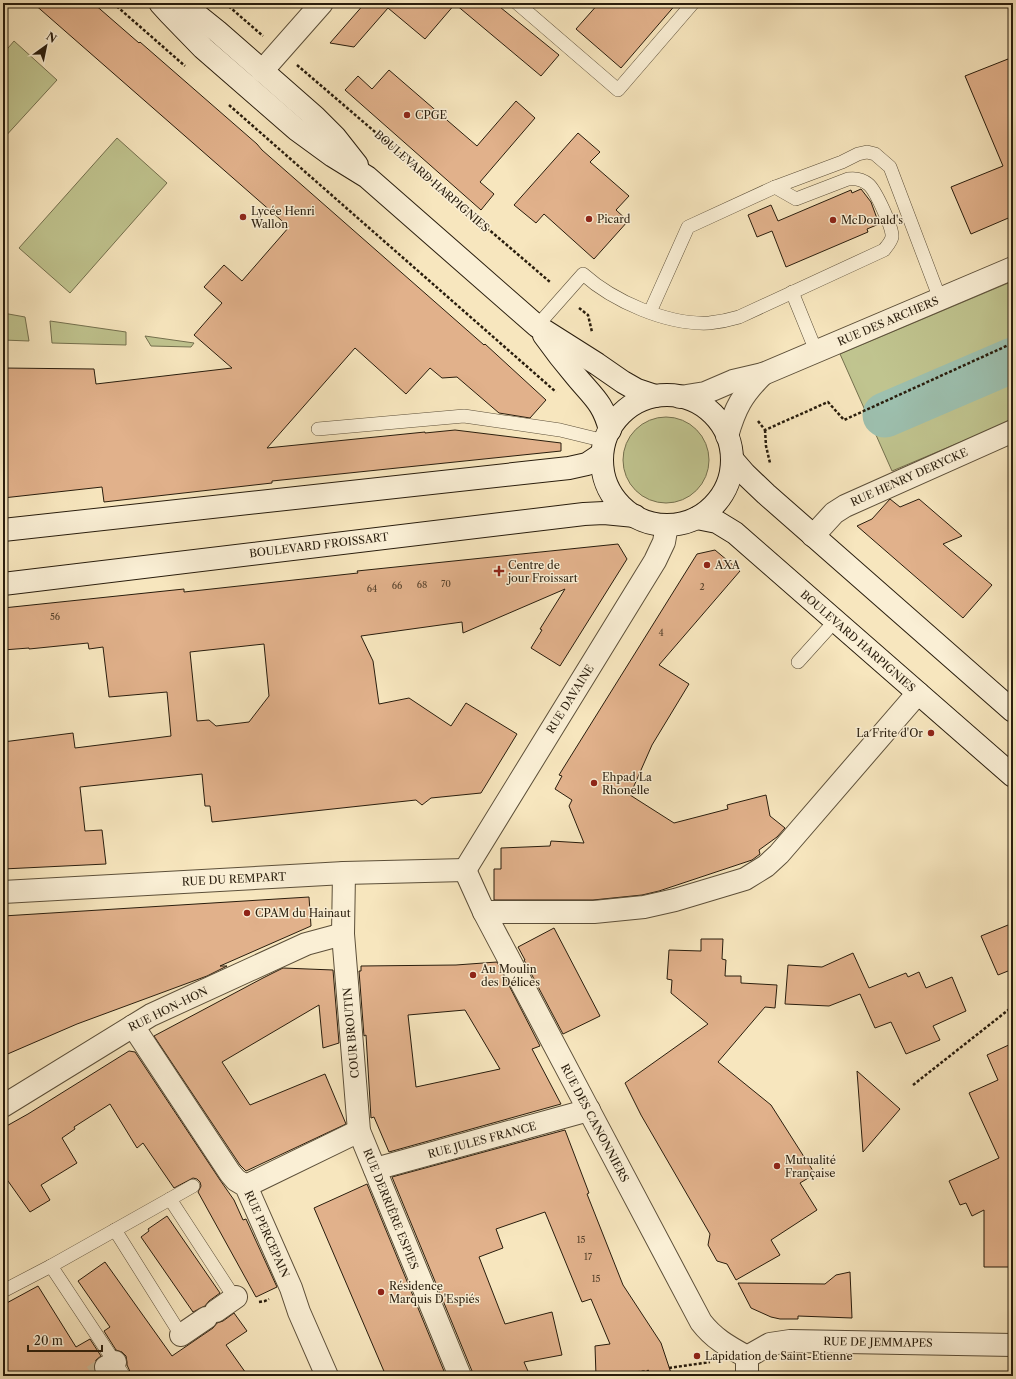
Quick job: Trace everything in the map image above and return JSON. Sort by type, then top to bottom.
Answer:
[{"type":"street","name":"BOULEVARD HARPIGNIES","points":[[160,3],[203,48],[296,129],[333,156],[367,177]]},
{"type":"street","name":"BOULEVARD HARPIGNIES","points":[[182,3],[262,70],[326,128],[367,177],[537,326],[623,382],[637,390],[655,396]]},
{"type":"street","points":[[262,70],[322,3]]},
{"type":"street","name":"RUE DES ARCHERS","points":[[680,397],[705,393],[733,381],[763,374],[1013,268]]},
{"type":"street","name":"BOULEVARD HARPIGNIES","points":[[537,326],[571,371],[601,406],[606,416],[606,442],[602,462],[605,478],[611,493],[622,506],[635,516],[650,522],[667,525],[682,523],[697,518],[710,508],[725,490],[730,475],[732,460],[727,436],[720,422],[709,410],[696,402],[672,395],[655,396],[639,401],[619,416],[606,442]]},
{"type":"street","name":"RUE DES ARCHERS","points":[[727,436],[735,412],[745,393],[763,374]]},
{"type":"street","name":"RUE HENRY DERYCKE","points":[[813,536],[834,513],[845,506],[1013,431]]},
{"type":"street","points":[[3,530],[569,468],[587,464],[606,442]]},
{"type":"street","points":[[732,460],[755,484],[813,536],[1013,711]]},
{"type":"street","name":"BOULEVARD FROISSART","points":[[3,584],[584,514],[604,512],[635,516]]},
{"type":"street","name":"BOULEVARD HARPIGNIES","points":[[697,518],[717,522],[730,529],[1013,776]]},
{"type":"street","name":"RUE DAVAINE","points":[[465,870],[655,561],[664,542],[667,525]]},
{"type":"street","points":[[484,912],[594,912],[628,910],[675,900],[745,879],[766,866],[779,854],[918,693]]},
{"type":"street","name":"RUE DU REMPART","points":[[3,892],[344,873],[465,870]]},
{"type":"street","name":"RUE DES CANONNIERS","points":[[465,870],[484,912],[701,1322],[708,1332],[747,1367]]},
{"type":"street","name":"COUR BROUTIN","points":[[344,873],[343,934],[359,1131]]},
{"type":"street","name":"RUE HON-HON","points":[[3,1106],[151,1016],[306,944],[343,934]]},
{"type":"street","name":"RUE PERCEPAIN","points":[[133,1026],[221,1168],[246,1186],[291,1288],[299,1312],[327,1376]]},
{"type":"street","name":"RUE JULES FRANCE","points":[[375,1169],[589,1110]]},
{"type":"street","points":[[246,1186],[359,1131]]},
{"type":"street","name":"RUE DERRIÈRE ESPIES","points":[[359,1131],[460,1376]]},
{"type":"street","points":[[181,1335],[234,1296]]},
{"type":"street","name":"RUE DE JEMMAPES","points":[[747,1367],[770,1344],[790,1341],[1013,1345]]},
{"type":"lane","points":[[517,3],[618,90],[693,3]]},
{"type":"lane","points":[[650,312],[688,227],[775,187],[842,162],[858,154],[867,152],[875,154],[890,166],[940,299]]},
{"type":"lane","points":[[537,326],[583,274],[592,283],[614,297],[650,312],[692,322],[707,323],[724,321],[753,311],[884,250],[892,238],[891,230],[875,192],[869,184],[863,180],[855,178],[848,179],[796,199],[775,187]]},
{"type":"lane","points":[[792,292],[816,351]]},
{"type":"lane","points":[[318,429],[464,416],[560,430],[606,442]]},
{"type":"lane","points":[[798,662],[835,621]]},
{"type":"lane","points":[[5,1286],[52,1266],[193,1186]]},
{"type":"lane","points":[[170,1199],[234,1296]]},
{"type":"lane","points":[[115,1230],[181,1335]]},
{"type":"lane","points":[[52,1266],[115,1369]]},
{"type":"path","points":[[113,3],[190,71]]},
{"type":"path","name":"BOULEVARD HARPIGNIES","points":[[225,3],[588,315],[593,337]]},
{"type":"path","points":[[226,102],[559,395]]},
{"type":"path","points":[[765,430],[828,402],[844,420],[1013,343]]},
{"type":"path","points":[[740,402],[756,417],[765,430],[769,462],[774,467]]},
{"type":"path","points":[[913,1085],[1012,1007]]},
{"type":"path","points":[[234,1296],[255,1302],[265,1301],[291,1288]]},
{"type":"path","points":[[607,1376],[648,1371]]},
{"type":"green space","points":[[14,41],[57,80],[3,139],[3,54]]},
{"type":"green space","points":[[117,138],[167,183],[70,293],[19,248]]},
{"type":"green space","points":[[1013,281],[1013,420],[892,471],[840,354]]},
{"type":"green space","points":[[3,313],[25,317],[29,341],[3,340]]},
{"type":"green space","points":[[50,321],[126,332],[126,345],[52,343]]},
{"type":"green space","points":[[145,336],[194,343],[191,347],[151,346]]},
{"type":"green space","points":[[666,417],[682,421],[696,430],[705,444],[709,460],[705,476],[696,490],[682,499],[666,503],[650,499],[636,490],[627,476],[623,460],[627,444],[636,430],[650,421]]},
{"type":"building","points":[[33,3],[93,3],[257,144],[484,345],[485,344],[546,400],[530,418],[499,413],[457,377],[442,378],[430,368],[406,394],[355,348],[267,448],[455,430],[561,443],[561,451],[272,481],[272,483],[104,502],[102,487],[3,498],[3,368],[94,369],[96,384],[232,368],[194,335],[222,303],[204,287],[224,265],[242,281],[289,227]]},
{"type":"building","points":[[365,3],[495,3],[559,55],[541,76],[455,4],[425,39],[388,8],[354,47],[330,43]]},
{"type":"building","points":[[599,3],[677,3],[621,68],[576,29]]},
{"type":"building","points":[[1008,59],[1013,72],[1013,216],[971,234],[951,187],[1003,166],[965,76]]},
{"type":"building","points":[[389,70],[477,146],[516,101],[535,118],[480,182],[494,194],[481,210],[345,90],[358,76],[372,89]]},
{"type":"building","points":[[578,133],[600,152],[590,162],[629,196],[616,210],[628,221],[594,259],[544,214],[536,223],[514,205]]},
{"type":"building","name":"McDonald's","points":[[861,189],[871,202],[879,224],[867,229],[868,232],[786,267],[772,231],[757,237],[748,215],[771,205],[778,221],[851,190],[852,193]]},
{"type":"building","points":[[890,499],[900,507],[919,499],[962,536],[943,544],[992,585],[963,618],[857,526],[872,519]]},
{"type":"building","points":[[618,544],[627,559],[560,666],[531,648],[542,630],[540,629],[565,589],[463,633],[462,622],[361,636],[373,661],[379,704],[409,698],[451,726],[466,703],[517,734],[481,793],[431,798],[422,805],[416,800],[212,822],[210,806],[205,806],[202,774],[80,787],[85,831],[102,830],[106,864],[3,869],[3,742],[73,733],[75,748],[171,736],[167,692],[109,697],[103,647],[89,649],[88,643],[3,650],[3,608],[184,589],[184,592],[358,573],[357,571]],"holes":[[[264,644],[269,696],[249,722],[216,726],[209,720],[197,721],[190,652]]]},
{"type":"building","name":"Ehpad La Rhonelle","points":[[715,550],[740,571],[659,665],[689,684],[652,745],[630,795],[674,823],[728,809],[727,805],[766,795],[770,816],[785,828],[777,837],[759,850],[760,854],[752,860],[659,891],[642,895],[593,900],[494,900],[494,869],[501,869],[501,848],[550,846],[551,841],[584,843],[569,806],[572,800],[555,789],[562,776],[559,775],[697,554]]},
{"type":"building","points":[[309,897],[311,926],[220,966],[227,966],[207,976],[77,1024],[3,1056],[3,916]]},
{"type":"building","points":[[1013,923],[1013,969],[998,975],[981,936]]},
{"type":"building","points":[[554,928],[600,1016],[563,1034],[518,947]]},
{"type":"building","name":"Mutualité Française","points":[[701,939],[723,939],[722,959],[726,960],[725,976],[741,976],[741,983],[777,985],[775,1008],[765,1007],[718,1062],[771,1105],[815,1174],[800,1183],[817,1210],[771,1240],[780,1255],[736,1280],[727,1264],[717,1261],[708,1245],[710,1234],[641,1115],[625,1083],[708,1024],[671,993],[672,980],[667,979],[669,950],[701,951]]},
{"type":"building","points":[[853,953],[869,988],[906,973],[908,977],[919,972],[926,988],[952,977],[966,1011],[933,1026],[940,1040],[906,1054],[891,1022],[875,1028],[860,994],[829,1006],[785,1004],[788,965],[822,967]]},
{"type":"building","points":[[497,962],[540,1046],[532,1049],[561,1104],[389,1152],[374,1117],[371,1118],[366,1035],[364,1036],[359,971],[361,971],[361,966],[456,965]],"holes":[[[465,1010],[500,1069],[416,1087],[408,1015]]]},
{"type":"building","points":[[283,968],[333,970],[339,1043],[323,1048],[319,1005],[222,1062],[250,1105],[325,1074],[346,1124],[246,1171],[240,1165],[154,1036]]},
{"type":"building","points":[[1013,1043],[1013,1267],[984,1267],[984,1210],[972,1216],[966,1203],[960,1205],[949,1181],[999,1158],[969,1093],[998,1080],[987,1055]]},
{"type":"building","points":[[129,1051],[135,1052],[234,1200],[243,1220],[246,1219],[277,1287],[256,1297],[198,1192],[201,1186],[200,1182],[193,1178],[174,1188],[143,1143],[137,1148],[110,1104],[74,1127],[75,1129],[62,1138],[77,1163],[41,1185],[50,1200],[30,1212],[3,1174],[3,1128]]},
{"type":"building","points":[[857,1071],[900,1109],[863,1152]]},
{"type":"building","points":[[565,1130],[589,1193],[587,1194],[623,1285],[661,1343],[672,1376],[596,1376],[595,1346],[610,1344],[591,1299],[582,1302],[545,1212],[496,1229],[503,1248],[479,1257],[505,1324],[552,1312],[562,1355],[524,1362],[530,1376],[472,1376],[472,1371],[392,1177]]},
{"type":"building","name":"Résidence Marquis D'Espiés","points":[[367,1184],[446,1376],[386,1376],[314,1208]]},
{"type":"building","points":[[167,1216],[220,1293],[205,1306],[193,1312],[141,1237],[149,1231],[148,1229]]},
{"type":"building","points":[[105,1262],[172,1356],[213,1328],[217,1323],[223,1321],[234,1313],[247,1331],[226,1345],[248,1376],[132,1376],[127,1365],[126,1356],[122,1352],[116,1350],[104,1331],[110,1327],[78,1281]]},
{"type":"building","points":[[850,1272],[852,1318],[798,1316],[798,1319],[780,1319],[771,1317],[751,1308],[738,1283],[825,1284],[836,1275]]},
{"type":"building","points":[[38,1286],[76,1347],[90,1339],[101,1356],[96,1360],[94,1366],[95,1373],[98,1376],[3,1376],[3,1305]]},
{"type":"waterway","points":[[885,415],[1013,360]]},
{"type":"tunnel","points":[[93,1376],[106,1367]]},
{"type":"place","name":"CPGE","points":[[407,115]]},
{"type":"place","name":"Lycée Henri Wallon","points":[[243,217]]},
{"type":"place","name":"Picard","points":[[589,219]]},
{"type":"place","name":"McDonald's","points":[[833,220]]},
{"type":"place","name":"AXA","points":[[707,565]]},
{"type":"place","name":"Centre de jour Froissart","points":[[499,571]]},
{"type":"place","name":"La Frite d'Or","points":[[931,733]]},
{"type":"place","name":"Ehpad La Rhonelle","points":[[594,783]]},
{"type":"place","name":"CPAM du Hainaut","points":[[247,913]]},
{"type":"place","name":"Au Moulin des Délices","points":[[473,975]]},
{"type":"place","name":"Mutualité Française","points":[[777,1166]]},
{"type":"place","name":"Résidence Marquis D'Espiés","points":[[381,1292]]},
{"type":"place","name":"Lapidation de Saint-Etienne","points":[[697,1356]]}]
